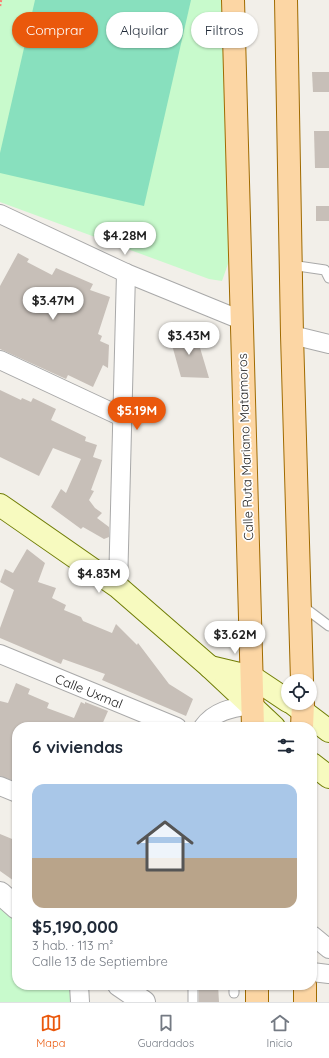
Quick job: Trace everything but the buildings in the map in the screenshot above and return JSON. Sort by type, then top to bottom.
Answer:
[{"type":"main road","name":"Calle Ruta Mariano Matamoros","points":[[233,0],[253,722]]},
{"type":"main road","points":[[286,0],[292,335],[302,674]]},
{"type":"main road","points":[[0,505],[118,587],[210,666],[233,690],[252,705],[269,722]]},
{"type":"main road","points":[[210,666],[252,677],[281,697]]},
{"type":"main road","points":[[299,710],[316,722]]},
{"type":"main road","points":[[317,722],[329,731]]},
{"type":"main road","points":[[317,768],[329,777]]},
{"type":"main road","points":[[257,990],[257,1002]]},
{"type":"main road","points":[[305,990],[305,1002]]},
{"type":"street","points":[[0,214],[126,274],[241,320]]},
{"type":"street","points":[[118,587],[126,274]]},
{"type":"street","points":[[292,335],[329,344]]},
{"type":"street","points":[[0,360],[122,417]]},
{"type":"street","name":"Calle Uxmal","points":[[0,654],[165,722]]},
{"type":"street","points":[[208,722],[216,714],[229,709],[252,705]]},
{"type":"street","points":[[0,786],[12,791]]},
{"type":"street","points":[[0,894],[12,904]]},
{"type":"street","points":[[317,939],[329,949]]},
{"type":"street","points":[[317,973],[329,974]]},
{"type":"street","points":[[79,990],[80,1002]]},
{"type":"street","points":[[126,990],[144,1002]]},
{"type":"lane","points":[[291,265],[325,270],[329,278]]},
{"type":"lane","points":[[300,604],[329,626]]},
{"type":"lane","points":[[193,990],[193,1002]]},
{"type":"path","points":[[0,6],[2,0]]},
{"type":"green space","points":[[0,0],[222,0],[222,12],[191,12],[191,48],[223,48],[229,261],[222,281],[209,279],[0,202]]},
{"type":"green space","points":[[35,0],[191,0],[183,35],[183,12],[106,12],[106,48],[180,48],[144,206],[0,173],[0,153],[24,48],[98,48],[98,12],[32,12]]},
{"type":"green space","points":[[0,906],[12,915],[12,990],[72,990],[71,1002],[0,1002]]}]
